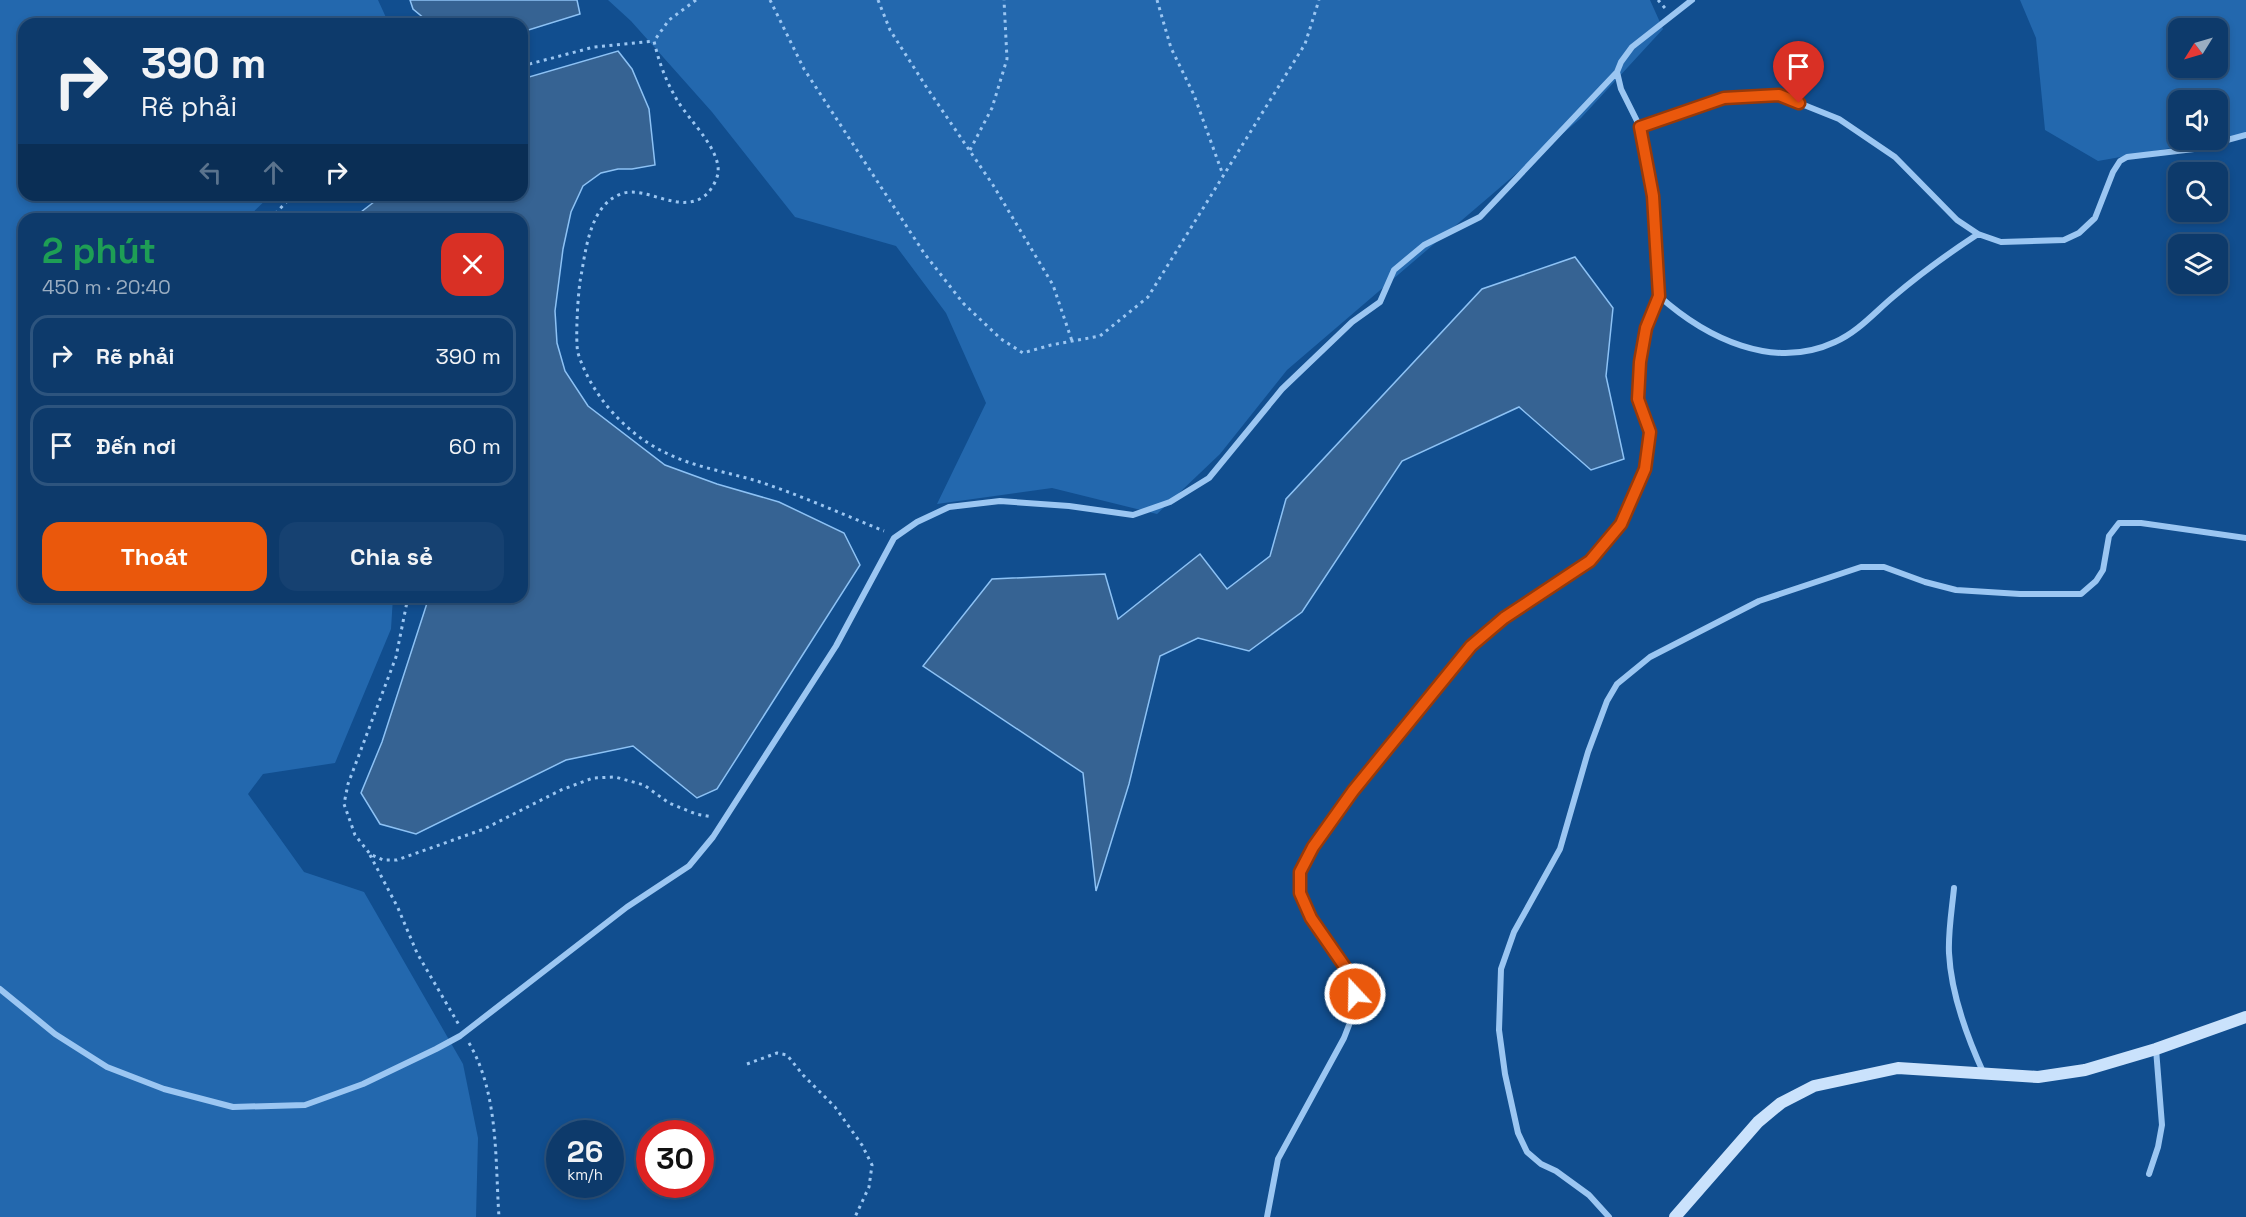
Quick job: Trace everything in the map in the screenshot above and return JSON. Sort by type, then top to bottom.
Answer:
[{"type":"street","points":[[0,989],[55,1034],[107,1067],[164,1089],[233,1107],[305,1105],[363,1084],[460,1036],[627,907],[689,866],[712,837],[836,646],[871,579],[897,537],[917,522],[949,507],[1000,501],[1068,506],[1133,515],[1170,502],[1209,478],[1282,389],[1352,322],[1380,302],[1394,270],[1424,245],[1480,217],[1617,72],[1632,47],[1692,0]]},
{"type":"street","points":[[1267,1217],[1278,1159],[1344,1038],[1356,1007],[1354,980],[1311,918],[1300,893],[1300,872],[1313,847],[1353,791],[1471,646],[1504,618],[1590,561],[1621,524],[1645,469],[1650,432],[1638,399],[1640,362],[1646,328],[1659,296],[1653,196],[1640,127],[1621,89],[1617,72]]},
{"type":"street","points":[[1640,127],[1724,98],[1779,95],[1839,119],[1894,157],[1957,220],[1978,234],[2001,242],[2064,240],[2079,233],[2095,218],[2120,161],[2143,154],[2194,149],[2246,135]]},
{"type":"street","points":[[1659,296],[1680,315],[1732,343],[1769,353],[1804,352],[1836,342],[1869,320],[1892,297],[1978,234]]},
{"type":"street","points":[[1609,1217],[1589,1195],[1556,1171],[1541,1164],[1527,1152],[1516,1121],[1505,1074],[1499,1030],[1501,969],[1514,932],[1560,849],[1588,752],[1607,701],[1617,684],[1650,657],[1759,601],[1861,567],[1884,567],[1925,582],[1956,590],[2020,594],[2081,594],[2096,581],[2103,570],[2109,536],[2119,523],[2141,523],[2246,538]]},
{"type":"street","points":[[1954,888],[1949,953],[1956,995],[1973,1050],[1984,1075]]},
{"type":"street","points":[[1675,1217],[1758,1122],[1781,1103],[1814,1086],[1898,1068],[2038,1077],[2085,1070],[2156,1049],[2246,1017]]},
{"type":"street","points":[[2149,1174],[2162,1125],[2156,1049]]},
{"type":"path","points":[[696,0],[669,20],[654,41],[660,69],[717,156],[718,174],[712,189],[702,198],[687,202],[668,201],[643,194],[621,193],[604,205],[590,231],[580,281],[577,351],[589,380],[612,413],[666,453],[758,482],[897,537]]},
{"type":"path","points":[[770,0],[804,69],[924,253],[963,303],[1001,339],[1023,354],[1100,336],[1148,297],[1305,44],[1319,0]]},
{"type":"path","points":[[878,0],[890,30],[993,185],[1053,285],[1072,341]]},
{"type":"path","points":[[970,150],[992,108],[1007,59],[1004,0]]},
{"type":"path","points":[[1156,0],[1171,48],[1194,95],[1223,176]]},
{"type":"path","points":[[528,64],[594,47],[654,41]]},
{"type":"path","points":[[276,213],[287,201]]},
{"type":"path","points":[[407,603],[396,657],[348,784],[344,804],[355,835],[370,854],[383,860],[397,860],[433,848],[484,829],[561,790],[593,778],[615,777],[644,785],[669,803],[696,814],[723,820]]},
{"type":"path","points":[[747,1064],[777,1053],[787,1055],[803,1075],[835,1107],[862,1145],[872,1165],[868,1187],[855,1217]]},
{"type":"shaded area","points":[[0,0],[378,0],[386,18],[18,18],[18,201],[265,201],[252,213],[18,213],[18,603],[393,603],[391,629],[335,763],[263,774],[248,794],[304,872],[364,892],[463,1064],[478,1138],[476,1217],[0,1217]]},
{"type":"shaded area","points":[[410,0],[577,0],[580,14],[528,30],[528,18],[424,18],[413,9]]},
{"type":"shaded area","points":[[608,0],[1650,0],[1663,29],[1581,118],[1287,370],[1220,454],[1157,514],[1052,488],[937,504],[986,403],[946,313],[896,246],[795,217],[712,112],[631,21]]},
{"type":"shaded area","points":[[2020,0],[2246,0],[2246,133],[2244,135],[2228,138],[2228,90],[2168,90],[2168,149],[2098,161],[2045,130],[2036,38]]},
{"type":"shaded area","points":[[618,51],[632,69],[649,109],[655,165],[601,173],[583,186],[571,212],[563,249],[555,311],[557,343],[565,371],[588,406],[665,465],[717,484],[779,502],[844,533],[860,565],[717,789],[697,798],[633,746],[566,760],[416,834],[380,824],[361,793],[382,742],[427,603],[528,603],[528,213],[360,213],[375,201],[528,201],[528,77]]},
{"type":"shaded area","points":[[1575,257],[1613,308],[1606,376],[1624,459],[1591,470],[1519,407],[1402,461],[1302,612],[1249,651],[1198,638],[1160,656],[1129,784],[1096,891],[1083,773],[923,666],[992,579],[1105,574],[1118,619],[1200,554],[1227,589],[1270,556],[1286,499],[1482,289]]},
{"type":"route","points":[[1355,994],[1354,980],[1311,918],[1300,893],[1300,872],[1313,847],[1353,791],[1471,646],[1504,618],[1590,561],[1621,524],[1645,469],[1650,432],[1638,399],[1640,362],[1646,328],[1659,296],[1653,196],[1640,127],[1724,98],[1779,95],[1799,103]]}]
